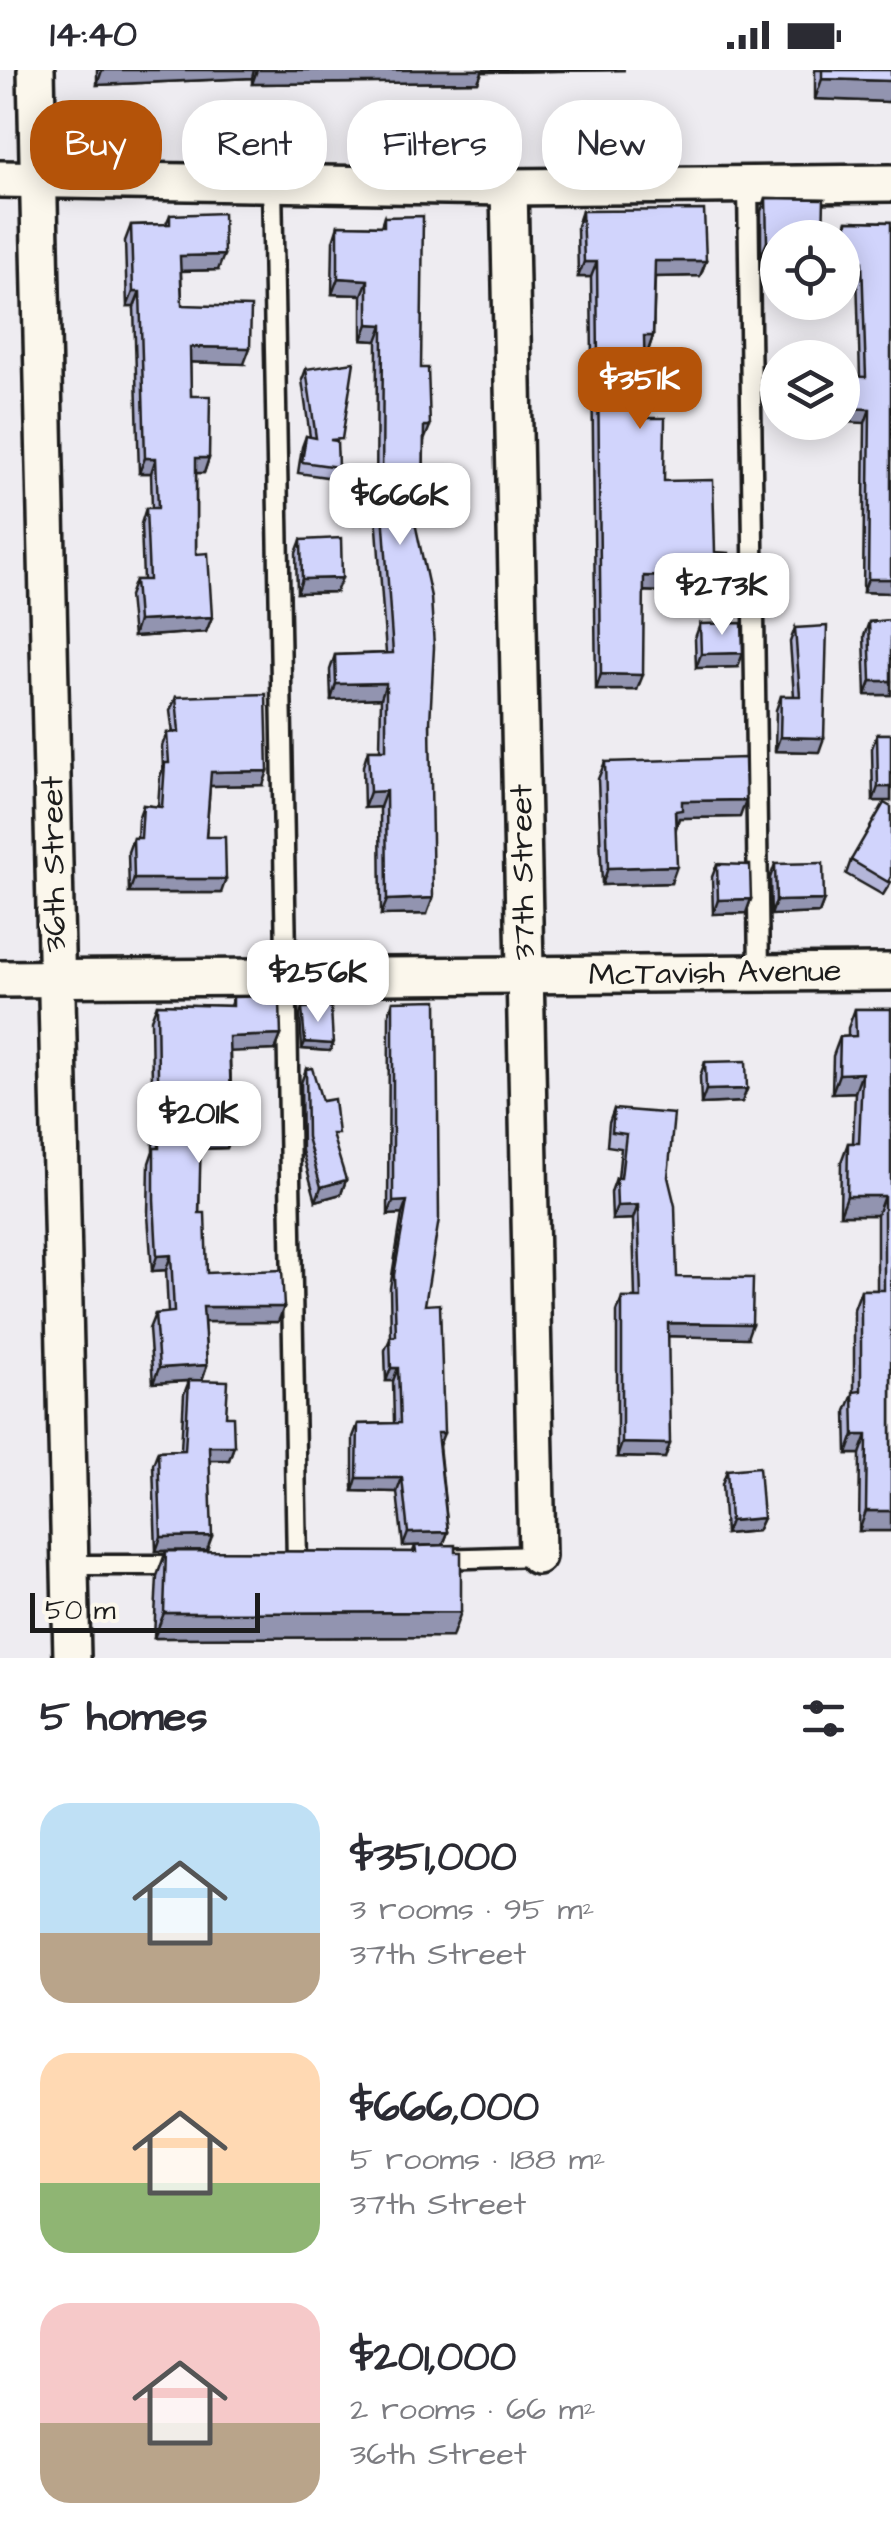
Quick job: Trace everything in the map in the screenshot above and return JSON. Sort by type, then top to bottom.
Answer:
[{"type":"street","name":"36th Street","points":[[36,70],[37,100]]},
{"type":"street","points":[[0,179],[30,178]]},
{"type":"street","points":[[522,187],[891,183]]},
{"type":"street","name":"36th Street","points":[[39,190],[72,1658]]},
{"type":"street","name":"37th Street","points":[[509,190],[537,1556]]},
{"type":"street","name":"McTavish Avenue","points":[[0,980],[891,972]]},
{"type":"lane","points":[[748,184],[759,973]]},
{"type":"lane","points":[[272,190],[290,977],[288,1564],[317,1563]]},
{"type":"lane","points":[[417,1560],[537,1556]]},
{"type":"lane","points":[[70,1566],[202,1564]]},
{"type":"building","points":[[822,70],[891,70],[891,81],[822,79]]},
{"type":"building","points":[[766,198],[824,199],[823,220],[766,220]]},
{"type":"building","points":[[704,210],[706,261],[655,261],[653,336],[644,336],[646,418],[665,418],[664,481],[713,480],[715,552],[729,553],[727,578],[644,576],[643,675],[601,674],[597,262],[584,262],[582,211]]},
{"type":"building","points":[[223,213],[224,255],[180,256],[182,305],[251,307],[250,348],[190,347],[191,396],[210,396],[209,458],[196,458],[196,554],[208,553],[212,617],[138,621],[135,580],[149,580],[146,508],[158,508],[156,458],[145,458],[140,292],[133,292],[131,225],[170,224],[170,215]]},
{"type":"building","points":[[423,216],[421,368],[428,368],[430,426],[424,426],[423,504],[411,504],[431,597],[434,647],[430,723],[433,898],[387,900],[386,791],[370,792],[368,750],[386,750],[386,683],[336,684],[335,655],[393,653],[382,498],[383,325],[368,324],[368,280],[338,278],[338,225],[384,226],[384,217]]},
{"type":"building","points":[[860,221],[891,222],[891,579],[868,579],[870,409],[860,409],[860,377],[866,377]]},
{"type":"building","points":[[354,362],[342,439],[330,440],[337,441],[338,467],[302,462],[306,436],[316,438],[306,369]]},
{"type":"building","points":[[341,538],[342,578],[302,579],[301,540]]},
{"type":"building","points":[[891,620],[891,681],[871,681],[869,622]]},
{"type":"building","points":[[742,623],[743,653],[701,654],[700,624]]},
{"type":"building","points":[[827,626],[824,738],[780,737],[781,696],[800,696],[795,628]]},
{"type":"building","points":[[266,694],[268,771],[211,772],[206,837],[225,837],[226,879],[134,879],[133,838],[141,838],[143,805],[162,807],[165,763],[169,763],[167,733],[179,732],[176,697]]},
{"type":"building","points":[[877,734],[891,734],[891,787],[878,787]]},
{"type":"building","points":[[745,758],[746,800],[682,801],[682,810],[675,811],[677,866],[608,868],[605,762]]},
{"type":"building","points":[[884,803],[891,807],[888,882],[851,860]]},
{"type":"building","points":[[823,863],[824,900],[776,901],[775,864]]},
{"type":"building","points":[[717,864],[750,865],[751,899],[718,900]]},
{"type":"building","points":[[274,996],[274,1001],[280,1001],[281,1035],[229,1037],[232,1133],[201,1134],[199,1213],[205,1213],[207,1273],[282,1270],[284,1307],[203,1307],[207,1365],[159,1368],[155,1314],[174,1312],[171,1255],[157,1256],[157,1004],[233,1006],[233,997]]},
{"type":"building","points":[[437,1000],[439,1219],[425,1305],[440,1304],[444,1433],[437,1433],[448,1532],[408,1533],[402,1478],[357,1478],[358,1424],[400,1423],[398,1368],[391,1368],[390,1337],[396,1336],[394,1275],[407,1201],[393,1202],[393,1001]]},
{"type":"building","points":[[331,1007],[333,1044],[305,1042],[302,1008]]},
{"type":"building","points":[[855,1009],[891,1009],[891,1511],[866,1511],[867,1435],[854,1435],[853,1392],[861,1391],[861,1290],[884,1290],[884,1196],[847,1196],[848,1143],[859,1143],[862,1073],[839,1074],[840,1037],[856,1036]]},
{"type":"building","points":[[746,1061],[747,1089],[706,1090],[705,1062]]},
{"type":"building","points":[[312,1068],[322,1101],[334,1099],[338,1134],[332,1134],[346,1180],[321,1187],[307,1137],[306,1069]]},
{"type":"building","points":[[614,1109],[674,1114],[668,1177],[675,1206],[677,1277],[753,1278],[752,1324],[668,1323],[670,1444],[622,1443],[622,1298],[641,1298],[638,1205],[617,1206],[616,1178],[621,1178],[626,1134],[612,1132]]},
{"type":"building","points":[[189,1380],[228,1381],[226,1416],[233,1416],[234,1446],[209,1446],[212,1536],[161,1537],[158,1451],[185,1450]]},
{"type":"building","points":[[759,1467],[763,1518],[730,1521],[727,1470]]},
{"type":"building","points":[[455,1545],[455,1552],[461,1552],[461,1612],[164,1613],[166,1551],[416,1552],[415,1546]]}]
